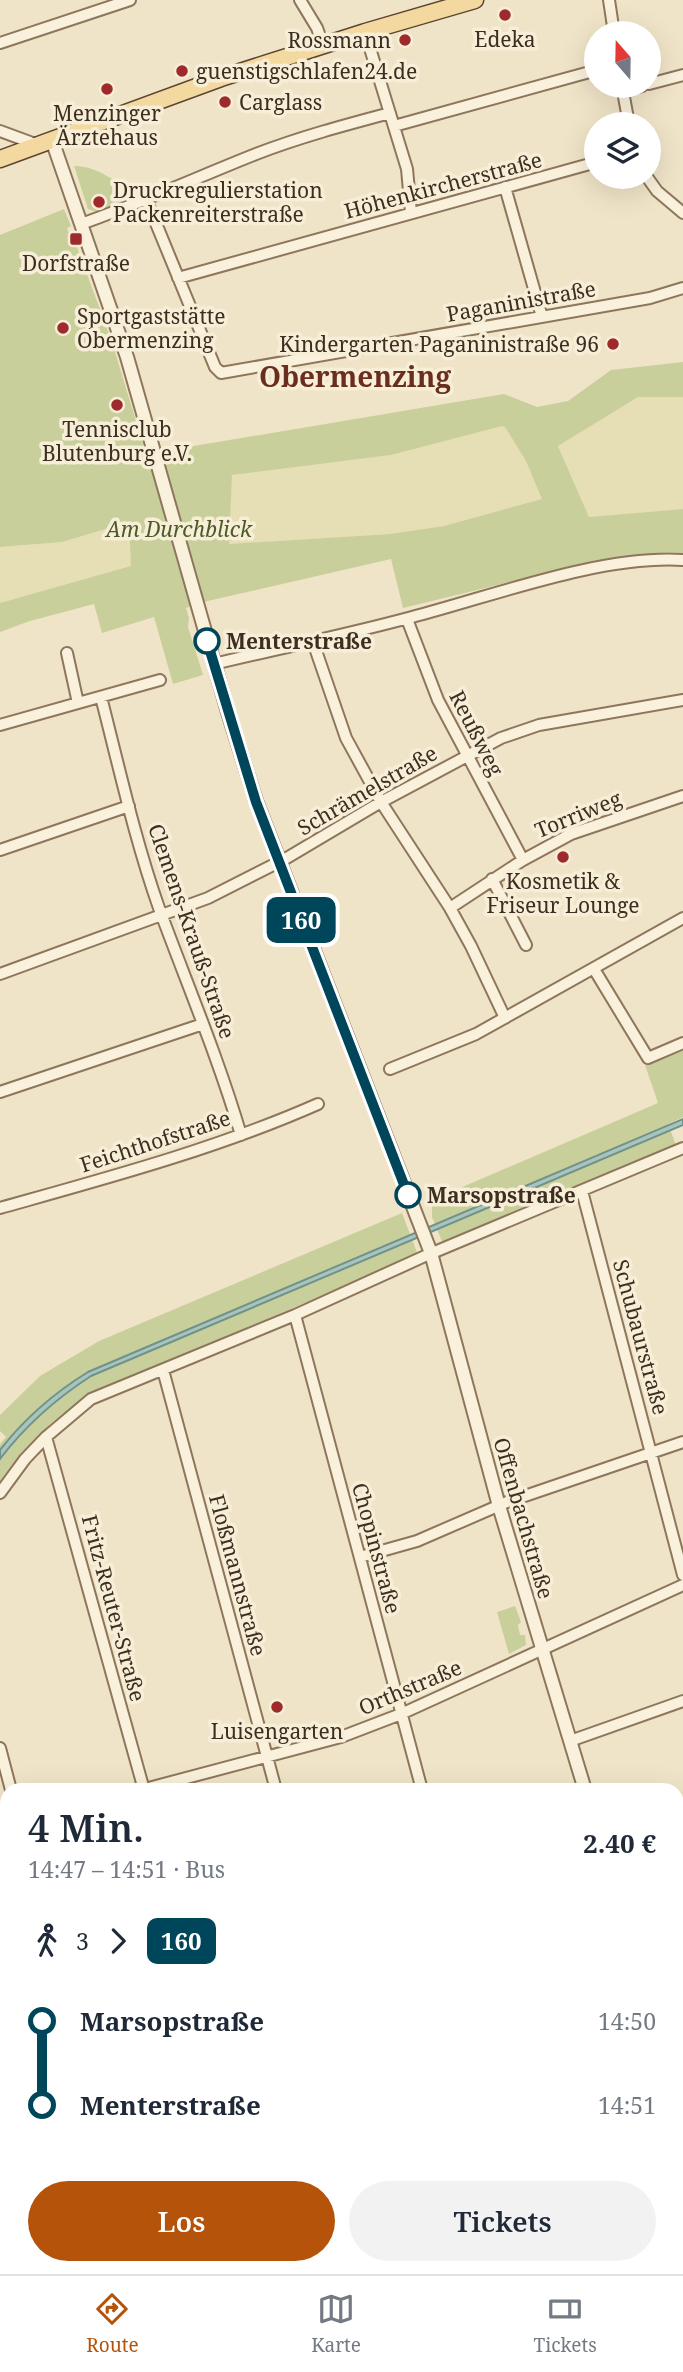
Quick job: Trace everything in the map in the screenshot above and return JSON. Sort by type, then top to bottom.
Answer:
[{"type":"main road","points":[[0,159],[208,83],[323,45],[475,0]]},
{"type":"street","points":[[0,43],[130,0]]},
{"type":"street","points":[[300,0],[317,28],[323,45]]},
{"type":"street","points":[[609,0],[612,21]]},
{"type":"street","points":[[365,32],[407,169],[411,214]]},
{"type":"street","points":[[394,127],[584,74]]},
{"type":"street","points":[[662,81],[683,75]]},
{"type":"street","points":[[81,224],[259,153],[390,113]]},
{"type":"street","points":[[0,131],[45,143]]},
{"type":"street","name":"Offenbachstraße","points":[[45,143],[81,224],[127,357],[241,755],[278,863],[429,1247],[499,1506],[583,1783]]},
{"type":"street","name":"Höhenkircherstraße","points":[[178,278],[584,166]]},
{"type":"street","points":[[505,187],[542,317]]},
{"type":"street","points":[[656,189],[683,213]]},
{"type":"street","name":"Paganinistraße","points":[[146,200],[215,367],[222,373],[650,298],[683,288]]},
{"type":"street","points":[[214,664],[407,619],[592,569],[653,560],[683,560]]},
{"type":"street","name":"Reußweg","points":[[407,619],[438,700],[523,860]]},
{"type":"street","points":[[313,642],[346,738],[381,802],[450,908],[505,1018]]},
{"type":"street","points":[[67,653],[78,703]]},
{"type":"street","points":[[0,725],[160,680]]},
{"type":"street","name":"Clemens-Krauß-Straße","points":[[101,697],[129,806],[163,916],[226,1082],[241,1135]]},
{"type":"street","name":"Schrämelstraße","points":[[0,974],[208,898],[278,863],[381,802],[501,738],[539,725],[683,703]]},
{"type":"street","name":"Torriweg","points":[[450,908],[523,860],[570,835],[683,796]]},
{"type":"street","points":[[0,850],[129,806]]},
{"type":"street","points":[[492,879],[526,945]]},
{"type":"street","points":[[390,1069],[476,1034],[683,918]]},
{"type":"street","points":[[594,969],[648,1058],[683,1043]]},
{"type":"street","points":[[0,1092],[203,1024]]},
{"type":"street","name":"Feichthofstraße","points":[[0,1208],[122,1174],[241,1135],[318,1104]]},
{"type":"street","points":[[0,1493],[25,1459],[46,1437],[91,1399],[295,1315],[429,1247],[582,1191],[683,1148]]},
{"type":"street","name":"Schubaurstraße","points":[[582,1191],[683,1575]]},
{"type":"street","name":"Chopinstraße","points":[[295,1315],[420,1783]]},
{"type":"street","name":"Floßmannstraße","points":[[163,1370],[274,1783]]},
{"type":"street","name":"Fritz-Reuter-Straße","points":[[46,1437],[141,1783]]},
{"type":"street","points":[[360,1557],[418,1541],[499,1506],[683,1442]]},
{"type":"street","name":"Orthstraße","points":[[169,1783],[341,1737],[401,1713],[683,1585]]},
{"type":"street","points":[[570,1741],[683,1702]]},
{"type":"street","points":[[0,1748],[10,1783]]},
{"type":"shaded area","points":[[638,397],[683,397],[683,509],[589,517],[558,445]]},
{"type":"shaded area","points":[[504,425],[526,461],[543,499],[444,526],[390,534],[229,544],[232,475],[391,455]]},
{"type":"shaded area","points":[[130,522],[131,567],[0,603],[0,547],[62,542]]},
{"type":"green space","points":[[74,166],[107,176],[134,199],[97,212],[88,209]]},
{"type":"green space","name":"Am Durchblick","points":[[64,209],[71,226],[67,228],[70,237],[73,236],[112,342],[146,454],[504,394],[537,407],[568,401],[611,370],[683,362],[683,397],[638,397],[558,446],[589,517],[683,509],[683,553],[668,552],[596,561],[403,608],[391,559],[199,603],[186,608],[188,627],[203,675],[173,684],[154,617],[102,633],[94,604],[0,632],[0,603],[131,566],[129,522],[62,542],[0,547],[0,235]],"holes":[[[505,427],[526,461],[542,499],[444,526],[390,534],[229,544],[232,475],[391,455]]]},
{"type":"green space","points":[[683,1048],[683,1117],[668,1124],[676,1145],[443,1244],[432,1217],[432,1200],[658,1103],[645,1065]]},
{"type":"green space","points":[[402,1213],[418,1255],[89,1394],[50,1424],[0,1484],[0,1444],[6,1437],[0,1431],[0,1415],[40,1376],[99,1341]]},
{"type":"green space","points":[[515,1606],[521,1622],[518,1625],[520,1635],[525,1635],[526,1645],[509,1654],[497,1612]]},
{"type":"water","points":[[683,1119],[683,1125],[91,1376],[42,1413],[0,1459],[0,1450],[29,1417],[88,1372]]},
{"type":"bus line","name":"160","points":[[207,641],[256,802],[408,1195]]},
{"type":"place","name":"Edeka","points":[[505,15]]},
{"type":"place","name":"Rossmann","points":[[405,40]]},
{"type":"place","name":"guenstigschlafen24.de","points":[[182,71]]},
{"type":"place","name":"Menzinger Ärztehaus","points":[[107,89]]},
{"type":"place","name":"Carglass","points":[[225,102]]},
{"type":"place","name":"Druckregulierstation Packenreiterstraße","points":[[99,202]]},
{"type":"place","name":"Dorfstraße","points":[[76,239]]},
{"type":"place","name":"Sportgaststätte Obermenzing","points":[[63,328]]},
{"type":"place","name":"Kindergarten Paganinistraße 96","points":[[613,344]]},
{"type":"place","name":"Tennisclub Blutenburg e.V.","points":[[117,405]]},
{"type":"place","name":"Menterstraße","points":[[207,641]]},
{"type":"place","name":"Kosmetik & Friseur Lounge","points":[[563,857]]},
{"type":"place","name":"Marsopstraße","points":[[408,1195]]},
{"type":"place","name":"Luisengarten","points":[[277,1707]]},
{"type":"district","name":"Obermenzing","points":[[355,376]]}]
